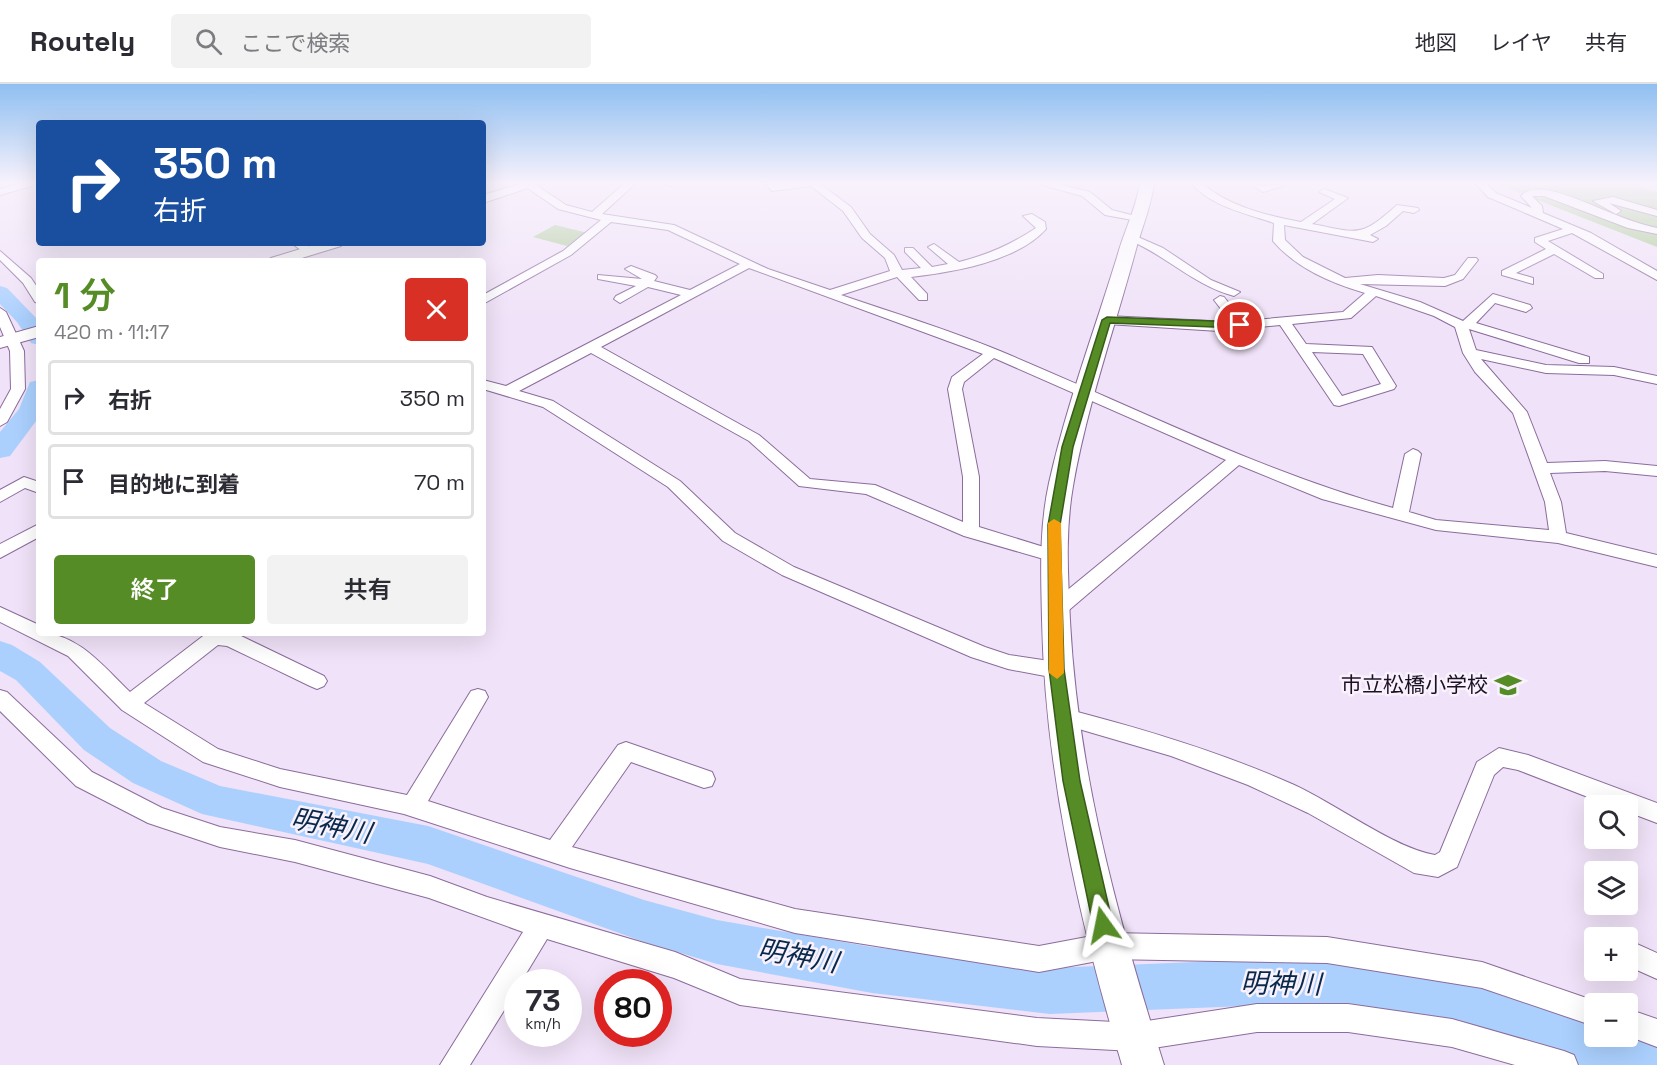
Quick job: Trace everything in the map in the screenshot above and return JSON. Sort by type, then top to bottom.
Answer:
[{"type":"highway","points":[[1134,229],[1068,447],[1054,525],[1054,556],[1056,669],[1072,781],[1109,953],[1135,1039]]},
{"type":"main road","points":[[286,258],[303,247]]},
{"type":"main road","points":[[11,340],[36,332]]},
{"type":"street","points":[[486,298],[600,229]]},
{"type":"street","points":[[674,229],[749,264],[993,353],[1237,459],[1328,495],[1436,525],[1558,537],[1657,561]]},
{"type":"street","points":[[861,229],[890,257],[899,274],[923,297]]},
{"type":"street","points":[[831,294],[899,274],[959,267],[982,260],[1026,241],[1041,229]]},
{"type":"street","points":[[1137,229],[1152,243],[1214,289],[1234,292]]},
{"type":"street","points":[[1279,229],[1280,241],[1299,260],[1341,282],[1372,294],[1442,313],[1464,325],[1584,360]]},
{"type":"street","points":[[1327,229],[1373,239]]},
{"type":"street","points":[[1360,236],[1373,229]]},
{"type":"street","points":[[1599,276],[1539,240],[1572,229],[1657,276]]},
{"type":"street","points":[[934,247],[959,267]]},
{"type":"street","points":[[1529,281],[1506,273],[1555,249]]},
{"type":"street","points":[[909,250],[930,271]]},
{"type":"street","points":[[0,254],[27,281],[36,294]]},
{"type":"street","points":[[1341,282],[1378,279],[1445,282],[1459,277],[1472,260]]},
{"type":"street","points":[[508,391],[749,264]]},
{"type":"street","points":[[620,299],[640,289],[651,278],[631,269]]},
{"type":"street","points":[[602,277],[665,285],[692,295]]},
{"type":"street","points":[[1107,320],[1240,325],[1347,315],[1372,294]]},
{"type":"street","points":[[1464,325],[1493,298],[1526,308]]},
{"type":"street","points":[[1221,300],[1240,325]]},
{"type":"street","points":[[0,312],[17,351],[18,389],[0,422]]},
{"type":"street","points":[[1284,321],[1339,402],[1389,386],[1367,350],[1303,348]]},
{"type":"street","points":[[1464,325],[1470,353],[1482,372],[1520,412],[1543,468],[1553,502],[1558,537]]},
{"type":"street","points":[[592,348],[754,438],[805,483],[869,489],[970,532],[1054,556]]},
{"type":"street","points":[[970,532],[975,502],[967,444],[955,389],[957,380],[993,353]]},
{"type":"street","points":[[1470,353],[1546,369],[1578,372],[1614,371],[1657,380]]},
{"type":"street","points":[[486,385],[548,404],[674,484],[729,537],[788,572],[978,652],[1008,662],[1056,669]]},
{"type":"street","points":[[1400,516],[1413,454]]},
{"type":"street","points":[[1055,611],[1237,459]]},
{"type":"street","points":[[1543,468],[1605,466],[1657,471]]},
{"type":"street","points":[[0,498],[24,482],[36,487]]},
{"type":"street","points":[[0,552],[36,532]]},
{"type":"street","points":[[0,614],[36,632]]},
{"type":"street","points":[[45,636],[75,651],[129,704],[211,756],[280,778],[412,807],[555,852],[795,921],[1039,959],[1109,953],[1327,950],[1482,975],[1584,1009]]},
{"type":"street","points":[[129,704],[214,638],[230,639],[317,681]]},
{"type":"street","points":[[412,807],[478,697]]},
{"type":"street","points":[[0,698],[84,779],[156,816],[220,837],[295,851],[430,887],[542,925],[675,965],[740,992],[1037,1032],[1135,1039],[1257,1017],[1348,1018],[1452,1033],[1564,1065]]},
{"type":"street","points":[[1062,716],[1129,733],[1208,758],[1285,791],[1414,862],[1438,866],[1449,860],[1485,769],[1499,758],[1520,761],[1657,813]]},
{"type":"street","points":[[555,852],[626,751],[704,779]]},
{"type":"street","points":[[454,1065],[542,925]]},
{"type":"street","points":[[1638,957],[1657,966]]},
{"type":"street","points":[[1638,1026],[1657,1033]]},
{"type":"green space","points":[[548,229],[571,229],[588,233],[567,246],[533,237]]},
{"type":"green space","points":[[1611,229],[1657,229],[1657,247]]},
{"type":"waterway","name":"明神川","points":[[0,292],[26,318],[36,333]]},
{"type":"waterway","name":"明神川","points":[[0,450],[31,410],[36,396]]},
{"type":"waterway","name":"明神川","points":[[0,654],[28,671],[97,739],[147,772],[216,802],[428,845],[644,921],[717,942],[872,970],[1050,991],[1269,982],[1371,988],[1449,1001],[1523,1021],[1651,1065]]},
{"type":"slow traffic","points":[[1054,523],[1057,673]]},
{"type":"place","name":"市立松橋小学校","points":[[1508,685]]},
{"type":"route","points":[[1103,925],[1072,781],[1056,669],[1054,525],[1068,447],[1107,320],[1220,327],[1240,325]]}]
